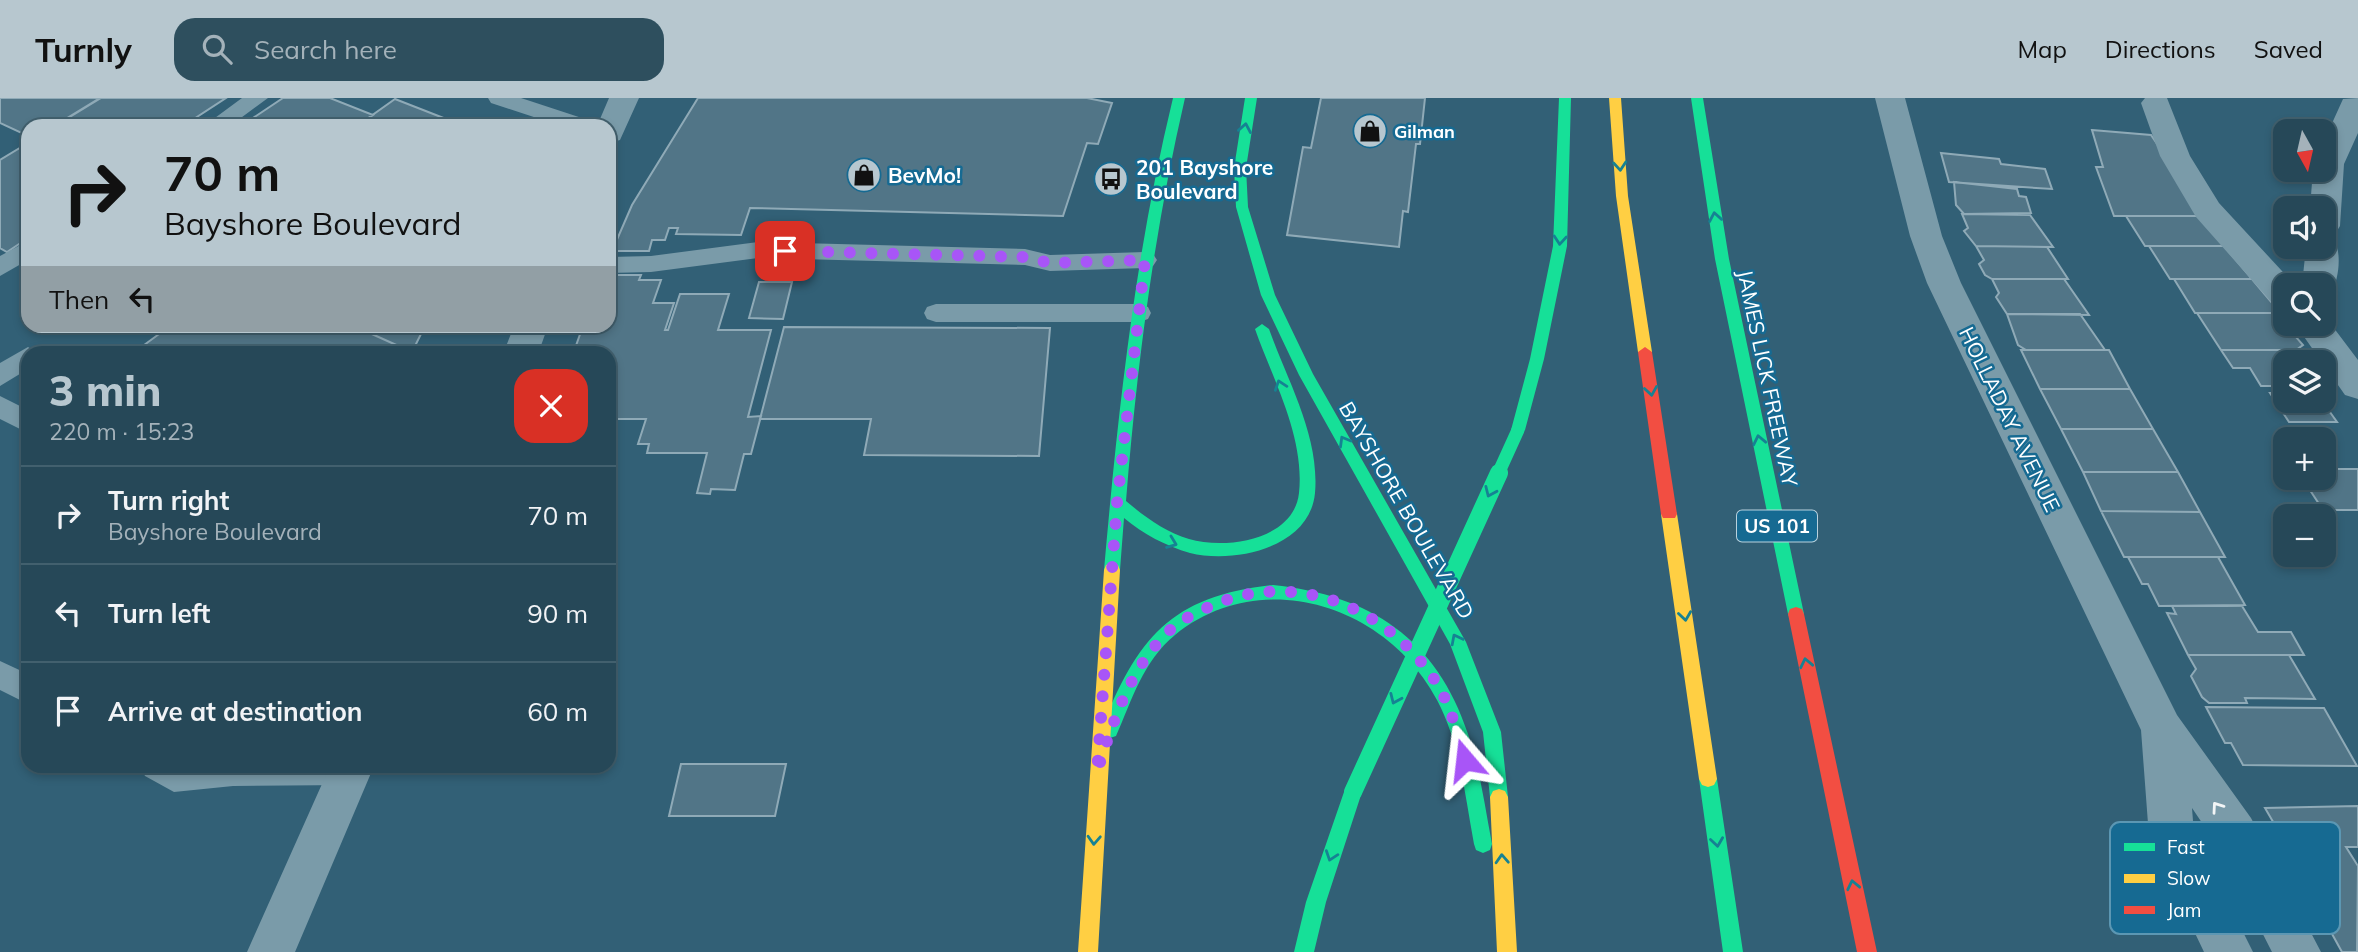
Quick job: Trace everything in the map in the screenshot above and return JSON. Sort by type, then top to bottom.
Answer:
[{"type":"main road","points":[[1088,952],[1097,772],[1117,503],[1145,260],[1155,197],[1179,98]]},
{"type":"main road","name":"BAYSHORE BOULEVARD","points":[[1251,98],[1240,168],[1241,207],[1268,295],[1306,375],[1458,642],[1492,732],[1498,776],[1506,952]]},
{"type":"main road","points":[[1304,952],[1316,902],[1353,792],[1518,429],[1540,346],[1560,246],[1565,98]]},
{"type":"main road","points":[[1615,98],[1622,195],[1733,952]]},
{"type":"main road","name":"JAMES LICK FREEWAY","points":[[1698,98],[1722,258],[1867,952]]},
{"type":"main road","points":[[1117,503],[1136,523],[1159,537],[1186,548],[1212,553],[1237,552],[1261,546],[1283,533],[1299,516],[1307,496],[1307,476],[1302,451],[1256,308],[1245,256],[1241,207]]},
{"type":"main road","points":[[1097,772],[1112,723],[1129,685],[1148,654],[1170,630],[1196,612],[1243,594],[1280,589],[1333,600],[1357,610],[1398,638],[1418,657],[1447,703],[1465,760],[1506,952]]},
{"type":"street","points":[[615,119],[624,98]]},
{"type":"street","name":"HOLLADAY AVENUE","points":[[1890,98],[1920,215],[1939,272],[2162,729],[2227,822]]},
{"type":"street","points":[[2326,196],[2329,164],[2358,99]]},
{"type":"street","points":[[2156,103],[2175,156],[2207,210],[2273,283]]},
{"type":"street","points":[[2323,336],[2358,386]]},
{"type":"street","name":"HOLLADAY AVENUE","points":[[2162,729],[2171,822]]},
{"type":"street","points":[[271,952],[349,773]]},
{"type":"street","name":"HOLLADAY AVENUE","points":[[2221,934],[2230,952]]},
{"type":"street","name":"HOLLADAY AVENUE","points":[[2288,934],[2297,952]]},
{"type":"lane","points":[[226,119],[257,98]]},
{"type":"lane","points":[[499,98],[562,119]]},
{"type":"lane","points":[[616,265],[651,264],[758,250],[1025,257],[1050,263],[1145,260]]},
{"type":"lane","points":[[0,268],[21,254]]},
{"type":"lane","points":[[936,313],[1139,313]]},
{"type":"lane","points":[[0,376],[21,361]]},
{"type":"lane","points":[[0,406],[21,419]]},
{"type":"lane","points":[[0,674],[21,686]]},
{"type":"building","points":[[0,98],[100,98],[66,119],[21,119],[21,133],[0,123]]},
{"type":"building","points":[[101,98],[226,98],[194,119],[66,119]]},
{"type":"building","points":[[283,98],[330,98],[373,115],[367,119],[252,119]]},
{"type":"building","name":"BevMo!","points":[[698,98],[1087,98],[1112,103],[1098,144],[1087,143],[1063,216],[750,208],[741,235],[676,234],[678,228],[669,228],[665,240],[652,240],[649,251],[616,251],[616,242],[632,205]]},
{"type":"building","points":[[1321,98],[1425,98],[1420,144],[1416,144],[1408,212],[1403,211],[1399,247],[1287,235],[1303,147],[1311,148]]},
{"type":"building","points":[[395,99],[446,119],[367,119]]},
{"type":"building","points":[[2092,130],[2151,135],[2206,216],[2114,216],[2096,167],[2103,167]]},
{"type":"building","points":[[21,147],[21,243],[7,252],[0,248],[0,160]]},
{"type":"building","points":[[1941,153],[1999,159],[2001,164],[2045,169],[2052,189],[1949,182]]},
{"type":"building","points":[[1954,182],[2017,189],[2019,196],[2026,197],[2031,213],[1964,214],[1956,205]]},
{"type":"building","points":[[1962,214],[2030,215],[2053,247],[1976,246],[1964,231],[1968,228]]},
{"type":"building","points":[[2126,216],[2199,216],[2226,246],[2145,246]]},
{"type":"building","points":[[1976,246],[2047,247],[2068,279],[1992,279],[1985,275],[1979,264],[1984,260]]},
{"type":"building","points":[[2149,246],[2224,246],[2252,279],[2170,279]]},
{"type":"building","points":[[616,275],[641,275],[639,280],[661,280],[653,303],[674,303],[665,330],[668,330],[680,294],[729,294],[718,330],[771,330],[748,417],[761,416],[751,454],[744,454],[735,490],[711,489],[710,494],[697,493],[707,453],[647,453],[649,444],[638,444],[646,419],[616,419],[616,346],[576,346],[580,333],[616,333]]},
{"type":"building","points":[[1992,279],[2064,279],[2089,315],[2007,314],[1996,297],[1999,293]]},
{"type":"building","points":[[2174,279],[2252,279],[2273,304],[2273,313],[2195,313]]},
{"type":"building","points":[[759,282],[792,282],[783,319],[749,318]]},
{"type":"building","points":[[2197,313],[2273,313],[2273,336],[2295,336],[2303,345],[2296,350],[2221,350]]},
{"type":"building","points":[[2007,314],[2080,314],[2105,350],[2026,350],[2018,345]]},
{"type":"building","points":[[784,327],[1050,328],[1039,456],[864,455],[871,419],[760,419]]},
{"type":"building","points":[[160,333],[370,333],[399,346],[143,346]]},
{"type":"building","points":[[370,333],[422,333],[415,346],[399,346]]},
{"type":"building","points":[[2021,350],[2109,350],[2130,389],[2040,389]]},
{"type":"building","points":[[2221,350],[2273,350],[2273,386],[2261,386],[2250,368],[2233,368]]},
{"type":"building","points":[[2040,389],[2130,389],[2153,429],[2061,429]]},
{"type":"building","points":[[2283,413],[2331,413],[2337,422],[2289,422]]},
{"type":"building","points":[[2061,429],[2153,429],[2178,472],[2083,472]]},
{"type":"building","points":[[2336,469],[2358,469],[2358,510],[2336,510],[2336,504],[2319,504],[2310,490],[2336,490]]},
{"type":"building","points":[[2083,472],[2178,472],[2200,512],[2101,511]]},
{"type":"building","points":[[2101,511],[2200,512],[2225,557],[2124,557]]},
{"type":"building","points":[[2128,557],[2218,557],[2245,605],[2159,606],[2148,584],[2142,584]]},
{"type":"building","points":[[2172,606],[2242,606],[2258,632],[2291,632],[2304,655],[2188,655],[2167,613],[2176,614]]},
{"type":"building","points":[[2188,655],[2289,655],[2315,699],[2245,698],[2247,703],[2209,703],[2202,697],[2191,676],[2196,669]]},
{"type":"building","points":[[2206,707],[2324,708],[2357,766],[2243,765],[2231,743],[2225,743]]},
{"type":"building","points":[[681,764],[786,764],[775,816],[669,816]]},
{"type":"building","points":[[2358,806],[2358,847],[2346,847],[2358,866],[2357,952],[2342,952],[2332,934],[2340,934],[2340,822],[2273,822],[2265,808]]},
{"type":"traffic: fast","points":[[1112,570],[1135,332],[1153,214],[1179,98]]},
{"type":"traffic: fast","points":[[1251,98],[1240,168],[1242,207],[1268,295],[1306,375],[1458,642],[1492,732],[1499,797]]},
{"type":"traffic: fast","points":[[1518,430],[1537,359],[1560,246],[1565,98]]},
{"type":"traffic: fast","points":[[1697,98],[1722,259],[1796,614]]},
{"type":"traffic: fast","points":[[1117,503],[1134,517],[1171,539],[1209,550],[1251,546],[1278,535],[1290,526],[1306,500],[1305,453],[1262,329]]},
{"type":"traffic: fast","points":[[1353,792],[1518,430]]},
{"type":"traffic: fast","points":[[1110,730],[1126,690],[1149,651],[1169,630],[1202,608],[1237,596],[1273,592],[1310,596],[1346,607],[1379,624],[1408,648],[1433,677],[1444,696],[1466,758],[1483,844]]},
{"type":"traffic: fast","points":[[1708,779],[1733,952]]},
{"type":"traffic: fast","points":[[1304,952],[1316,902],[1353,792]]},
{"type":"traffic: slow","points":[[1615,98],[1622,196],[1645,352]]},
{"type":"traffic: slow","points":[[1669,514],[1708,779]]},
{"type":"traffic: slow","points":[[1088,952],[1112,570]]},
{"type":"traffic: slow","points":[[1499,797],[1507,952]]},
{"type":"traffic: jam","points":[[1645,352],[1669,514]]},
{"type":"traffic: jam","points":[[1796,614],[1867,952]]},
{"type":"place","name":"Gilman","points":[[1370,131]]},
{"type":"place","name":"BevMo!","points":[[864,175]]},
{"type":"place","name":"201 Bayshore Boulevard","points":[[1111,179]]},
{"type":"route","points":[[785,251],[1025,257],[1050,263],[1145,260],[1117,503],[1097,772],[1112,723],[1129,685],[1148,654],[1170,630],[1196,612],[1224,600],[1252,592],[1280,589],[1333,600],[1378,622],[1398,638],[1418,657],[1434,678],[1447,703],[1465,760]]}]
